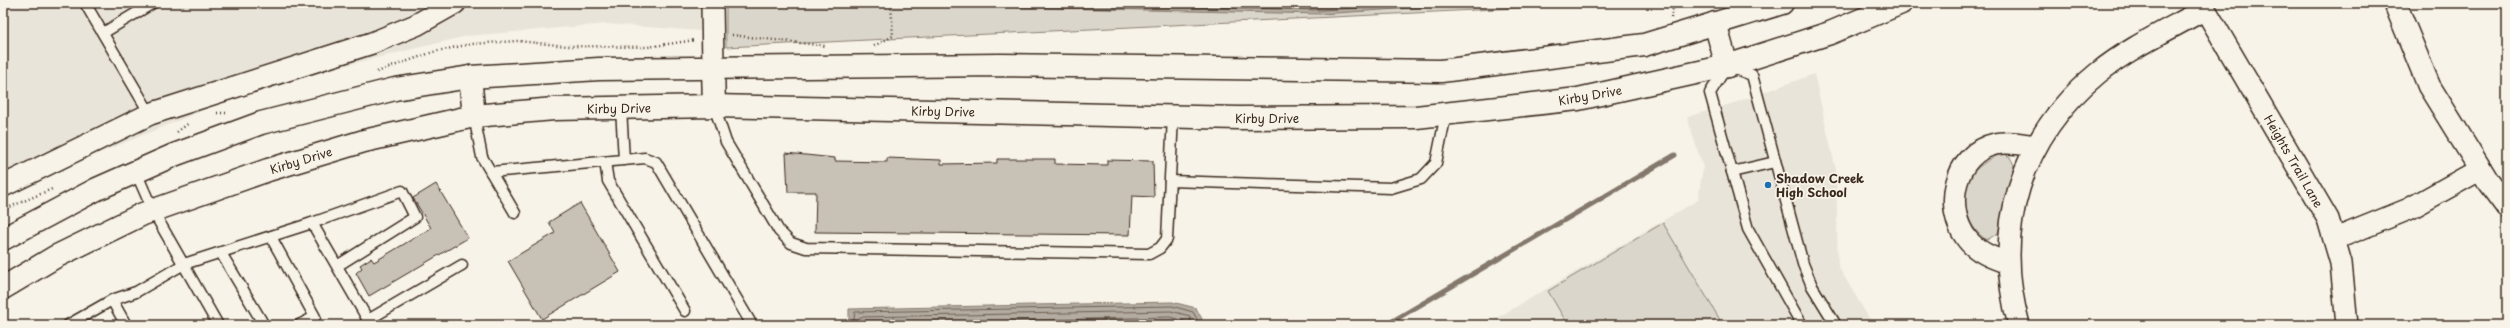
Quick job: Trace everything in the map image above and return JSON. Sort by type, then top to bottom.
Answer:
[{"type":"main road","points":[[3,239],[97,189],[174,155],[261,123],[395,89],[470,77],[599,70],[713,67],[1000,65],[1441,71],[1644,44],[1782,3]]},
{"type":"main road","name":"Kirby Drive","points":[[3,288],[55,256],[153,210],[364,141],[474,116],[554,109],[714,106],[1173,116],[1416,117],[1578,99],[1727,66],[1830,32],[1901,3]]},
{"type":"main road","points":[[2395,3],[2429,86],[2481,169],[2507,207]]},
{"type":"main road","points":[[1716,23],[1727,66]]},
{"type":"main road","points":[[713,67],[714,106]]},
{"type":"main road","points":[[470,77],[474,116]]},
{"type":"street","points":[[3,186],[150,114],[372,43],[416,25],[455,3]]},
{"type":"street","points":[[712,3],[713,67]]},
{"type":"street","name":"Heights Trail Lane","points":[[2035,146],[2060,111],[2099,72],[2205,9],[2318,202],[2335,239],[2345,287],[2347,325]]},
{"type":"street","points":[[2008,263],[1980,251],[1966,238],[1955,208],[1955,184],[1966,163],[1985,148],[2006,143],[2035,146],[2012,209],[2008,263],[2012,293],[2019,325]]},
{"type":"street","points":[[2335,239],[2410,209],[2481,169]]},
{"type":"lane","points":[[85,3],[150,114]]},
{"type":"lane","points":[[103,33],[153,3]]},
{"type":"lane","points":[[1802,325],[1748,229],[1710,93],[1727,66],[1752,75],[1803,264],[1812,286],[1836,325]]},
{"type":"lane","points":[[714,106],[726,142],[779,231],[791,243],[806,248],[1149,254],[1160,248],[1167,239],[1173,116]]},
{"type":"lane","points":[[621,108],[624,160]]},
{"type":"lane","points":[[1170,181],[1390,188],[1421,179],[1436,163],[1446,114]]},
{"type":"lane","points":[[474,116],[482,157],[515,213]]},
{"type":"lane","points":[[491,172],[646,158],[656,162],[752,325]]},
{"type":"lane","points":[[605,162],[608,181],[685,311]]},
{"type":"lane","points":[[1732,172],[1775,162]]},
{"type":"lane","points":[[136,172],[153,210],[218,325]]},
{"type":"lane","points":[[68,325],[112,300],[136,292],[184,264],[312,224],[402,191],[415,217],[336,266]]},
{"type":"lane","points":[[312,224],[366,322],[462,265]]},
{"type":"lane","points":[[271,237],[315,317],[299,325]]},
{"type":"lane","points":[[221,253],[264,325]]},
{"type":"lane","points":[[112,300],[126,325]]},
{"type":"path","points":[[1672,22],[1670,12],[1672,8],[1690,3]]},
{"type":"shaded area","points":[[3,3],[726,3],[727,33],[607,24],[467,36],[310,74],[250,91],[85,159],[3,200]]},
{"type":"shaded area","points":[[726,3],[1617,3],[726,47]]},
{"type":"shaded area","name":"Shadow Creek High School","points":[[1814,74],[1836,170],[1838,266],[1873,325],[1485,325],[1698,200],[1703,168],[1687,117],[1737,102]]},
{"type":"shaded area","points":[[2003,153],[2010,157],[2014,165],[1998,233],[1987,240],[1974,228],[1969,219],[1966,210],[1965,191],[1972,174],[1978,167]]},
{"type":"shaded area","points":[[1663,223],[1723,325],[1568,325],[1548,291]]},
{"type":"water","points":[[1004,3],[1490,3],[1321,14],[1015,7]]},
{"type":"water","points":[[1172,302],[1196,308],[1202,319],[1200,325],[849,325],[849,309]]},
{"type":"building","points":[[786,153],[835,158],[835,161],[887,162],[887,158],[941,160],[941,164],[997,163],[997,159],[1055,159],[1055,164],[1107,165],[1107,160],[1153,161],[1154,197],[1132,196],[1130,235],[815,232],[816,192],[788,192]]},
{"type":"building","points":[[436,184],[468,238],[369,296],[356,273],[362,268],[360,265],[371,258],[374,262],[431,228],[413,198]]},
{"type":"building","points":[[580,203],[620,272],[542,319],[508,261],[555,233],[549,222]]},
{"type":"waterway","points":[[1386,325],[1675,155]]},
{"type":"place","name":"Shadow Creek High School","points":[[1768,185]]}]
